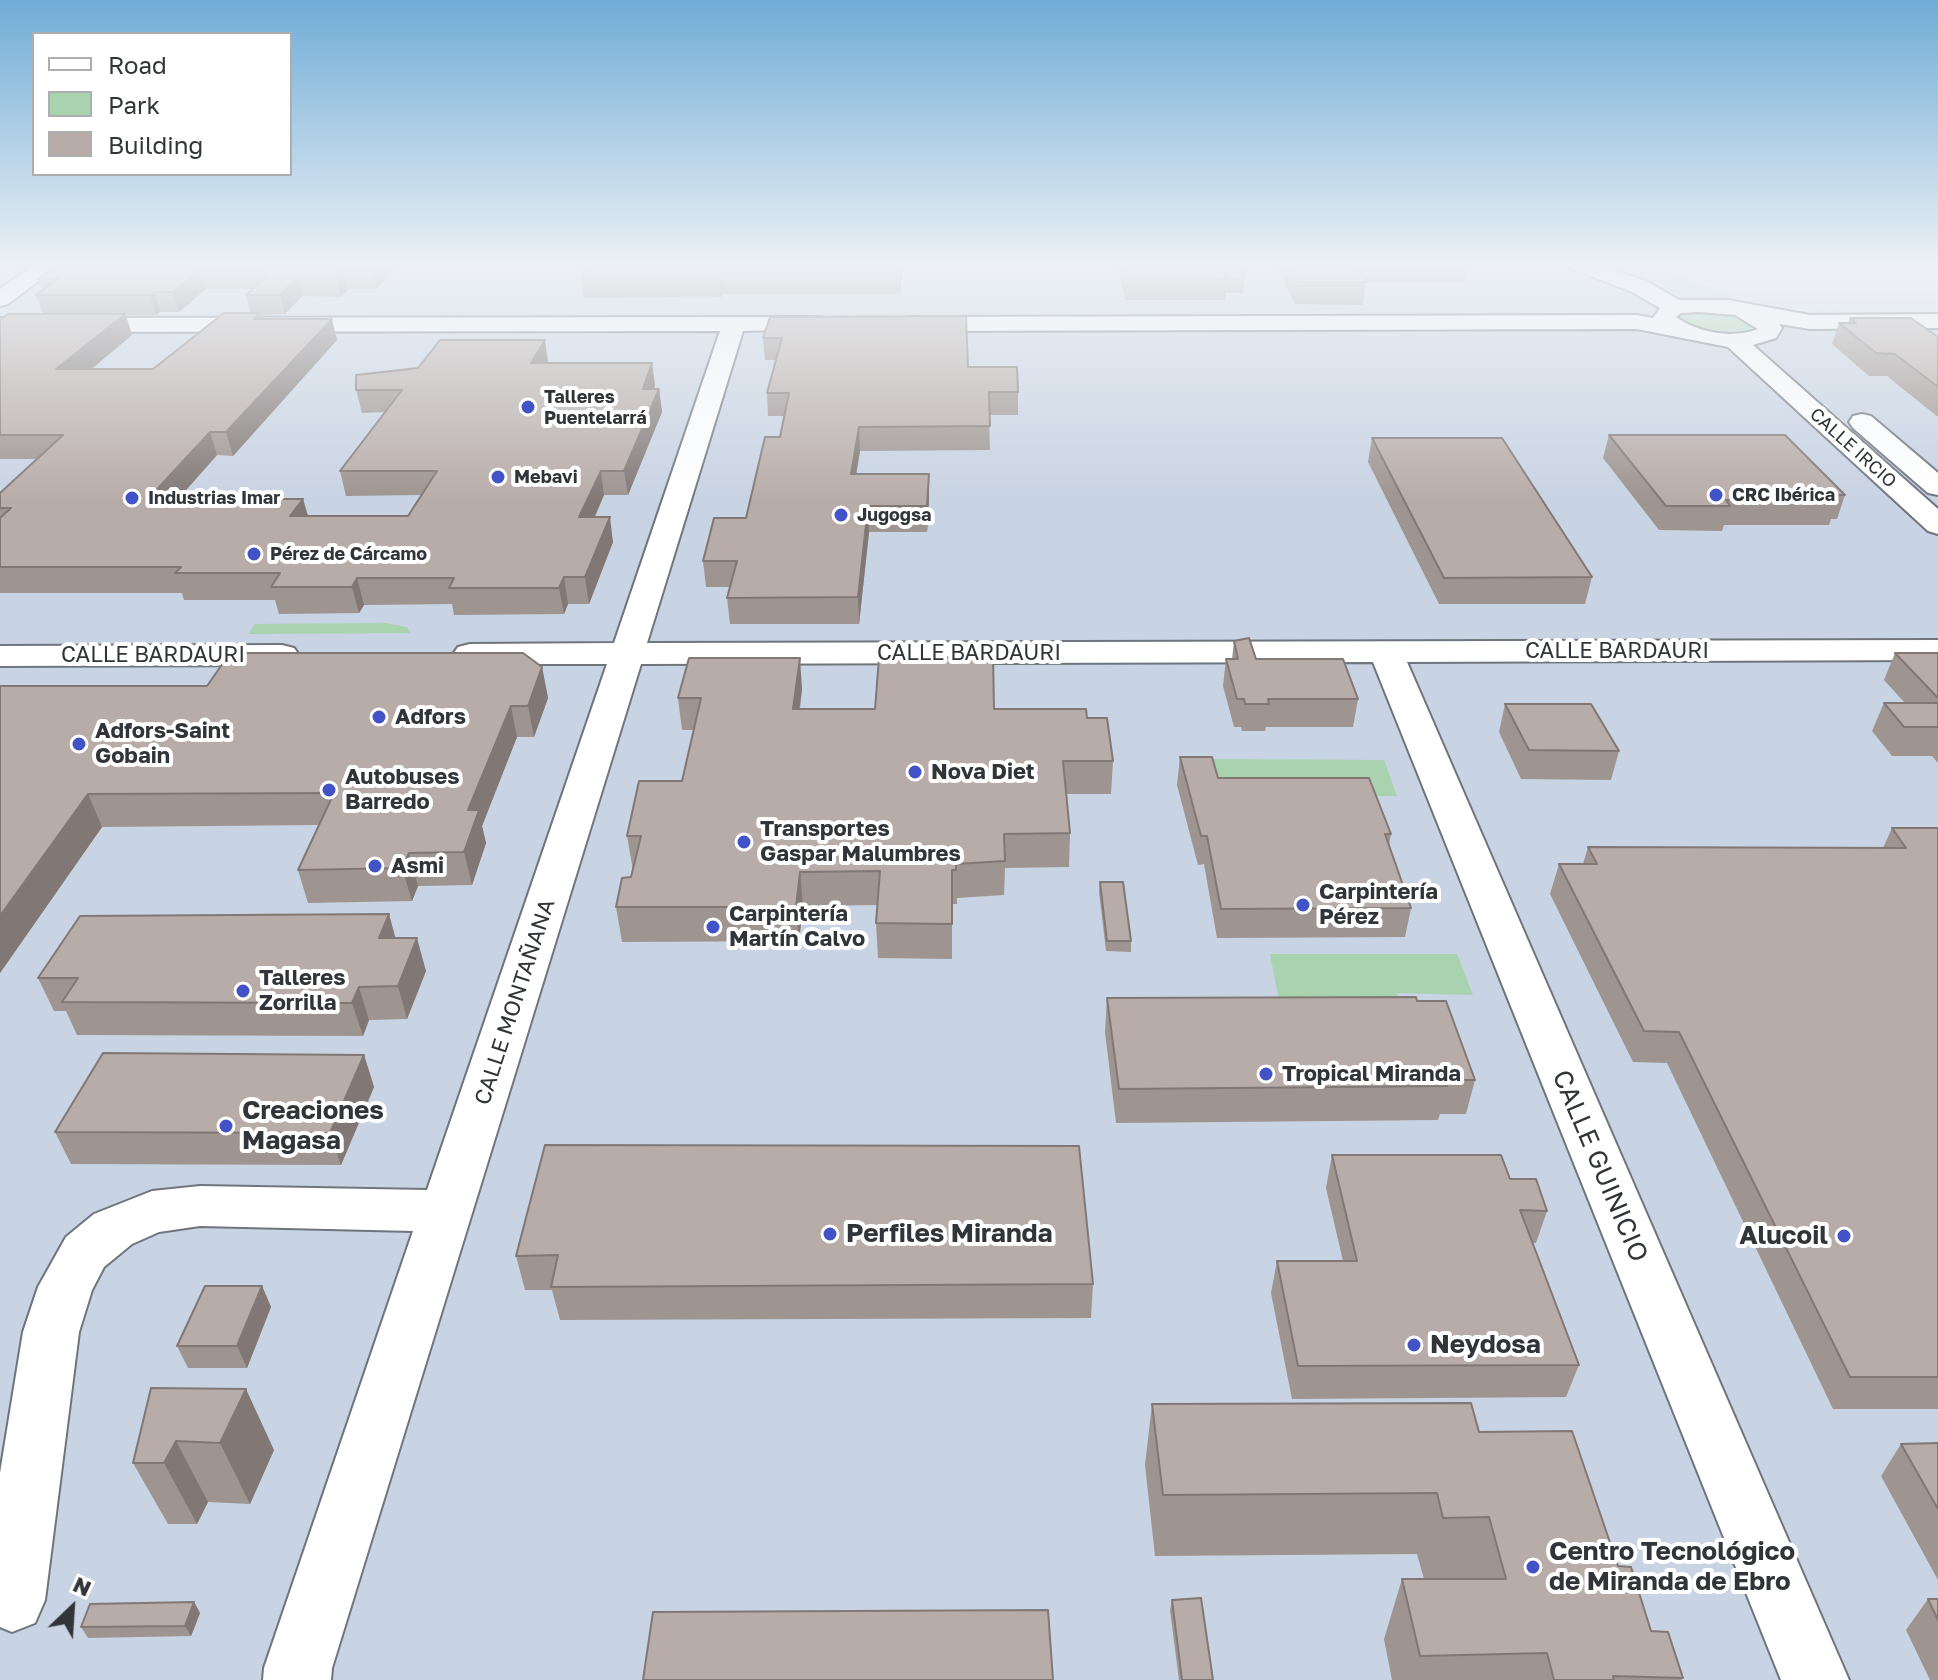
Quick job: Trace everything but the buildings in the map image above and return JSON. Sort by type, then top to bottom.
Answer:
[{"type":"street","name":"CALLE MONTAÑANA","points":[[297,1680],[298,1668],[728,343]]},
{"type":"street","name":"CALLE IRCIO","points":[[1738,343],[1938,525]]},
{"type":"street","name":"CALLE IRCIO","points":[[1775,343],[1938,487]]},
{"type":"street","name":"CALLE BARDAURI","points":[[444,654],[1938,650]]},
{"type":"street","name":"CALLE GUINICIO","points":[[1386,652],[1815,1680]]},
{"type":"street","name":"CALLE BARDAURI","points":[[0,656],[306,654]]},
{"type":"street","points":[[12,1600],[51,1332],[65,1287],[85,1252],[113,1229],[152,1212],[200,1206],[446,1211]]},
{"type":"shaded area","points":[[0,343],[1938,343],[1938,1680],[0,1680]]},
{"type":"green space","points":[[385,623],[407,627],[410,633],[248,634],[255,624]]},
{"type":"green space","points":[[1206,759],[1384,760],[1397,796],[1213,798]]},
{"type":"green space","points":[[1270,954],[1457,954],[1473,995],[1397,993],[1409,1030],[1285,1031]]},
{"type":"place","name":"Talleres Puentelarrá","points":[[528,407]]},
{"type":"place","name":"Mebavi","points":[[498,477]]},
{"type":"place","name":"CRC Ibérica","points":[[1716,495]]},
{"type":"place","name":"Industrias Imar","points":[[132,498]]},
{"type":"place","name":"Jugogsa","points":[[841,515]]},
{"type":"place","name":"Pérez de Cárcamo","points":[[254,554]]},
{"type":"place","name":"Adfors","points":[[379,717]]},
{"type":"place","name":"Adfors-Saint Gobain","points":[[79,744]]},
{"type":"place","name":"Nova Diet","points":[[915,772]]},
{"type":"place","name":"Autobuses Barredo","points":[[329,790]]},
{"type":"place","name":"Transportes Gaspar Malumbres","points":[[744,842]]},
{"type":"place","name":"Asmi","points":[[375,866]]},
{"type":"place","name":"Carpintería Pérez","points":[[1303,905]]},
{"type":"place","name":"Carpintería Martín Calvo","points":[[713,927]]},
{"type":"place","name":"Talleres Zorrilla","points":[[243,991]]},
{"type":"place","name":"Tropical Miranda","points":[[1266,1074]]},
{"type":"place","name":"Creaciones Magasa","points":[[226,1126]]},
{"type":"place","name":"Perfiles Miranda","points":[[830,1234]]},
{"type":"place","name":"Alucoil","points":[[1844,1236]]},
{"type":"place","name":"Neydosa","points":[[1414,1345]]},
{"type":"place","name":"Centro Tecnológico de Miranda de Ebro","points":[[1533,1567]]}]
